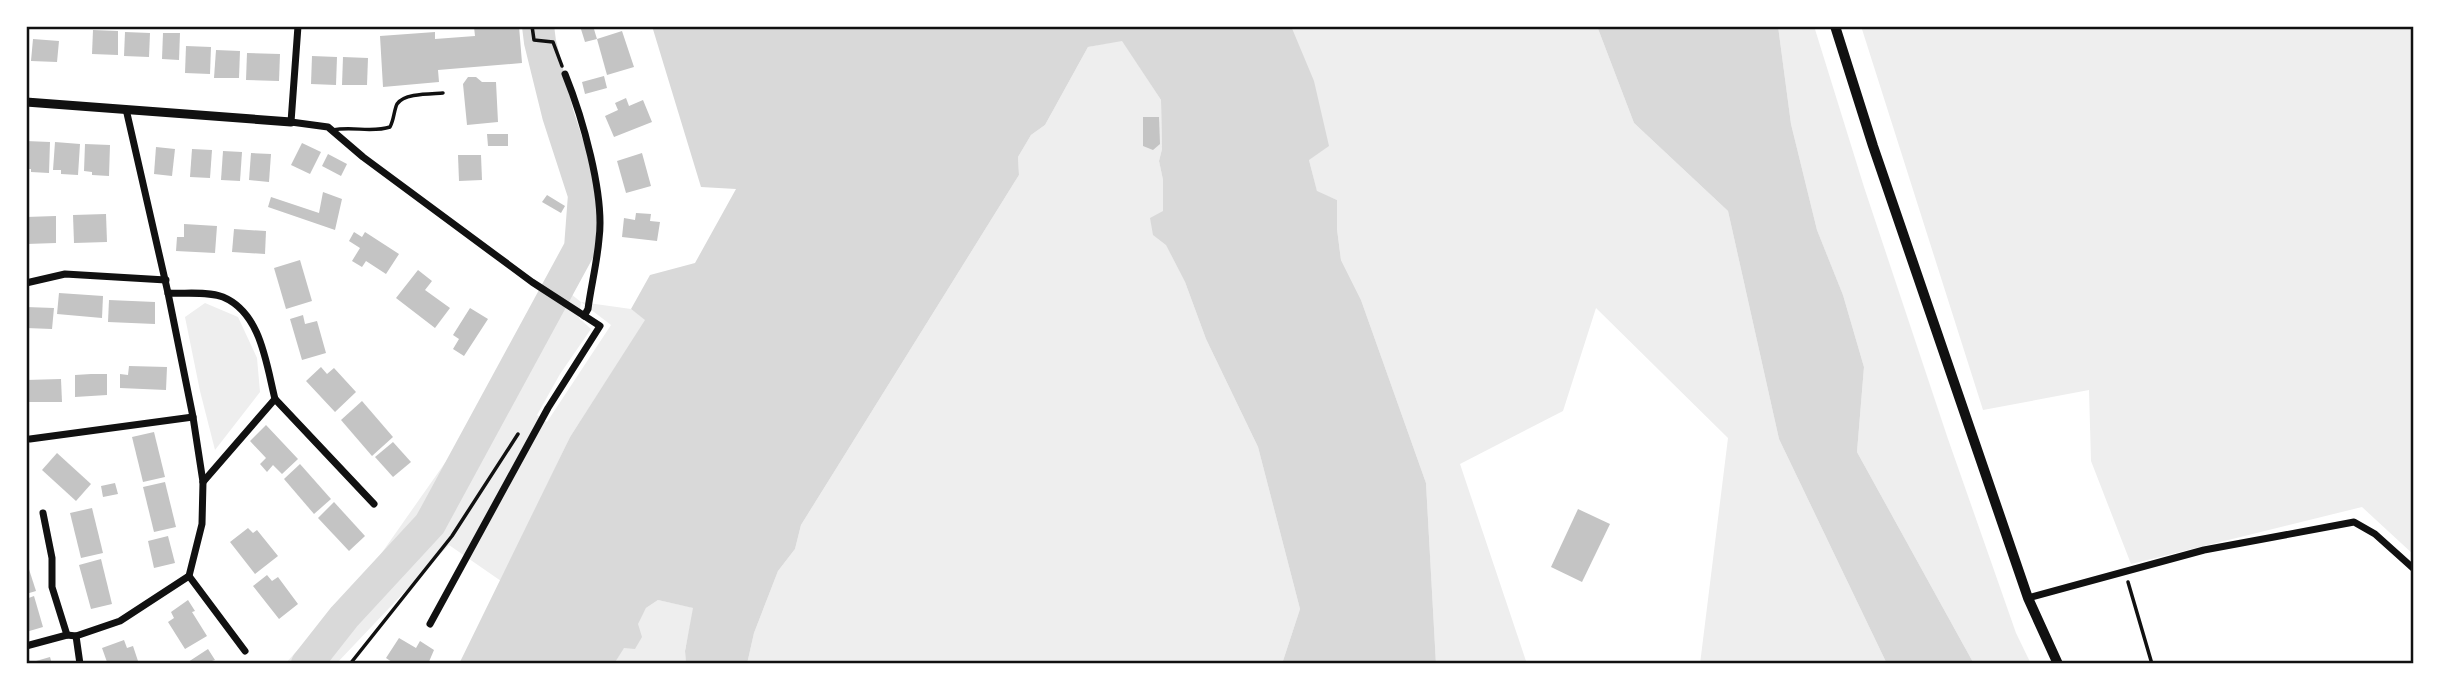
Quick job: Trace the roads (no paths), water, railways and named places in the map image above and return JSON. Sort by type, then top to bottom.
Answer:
[{"type":"main road","points":[[1835,26],[1873,146],[2028,598],[2058,664]]},
{"type":"street","points":[[291,122],[298,26]]},
{"type":"street","points":[[565,74],[578,105],[596,184],[600,237],[588,309],[584,316]]},
{"type":"street","points":[[26,102],[328,127],[363,157],[532,282],[600,326],[548,408],[430,624]]},
{"type":"street","points":[[26,646],[67,635],[76,636],[120,621],[189,576],[202,524],[203,482],[193,417],[166,280],[126,109]]},
{"type":"street","points":[[26,283],[65,274],[166,280]]},
{"type":"street","points":[[168,293],[220,296],[244,309],[261,343],[275,399],[374,504]]},
{"type":"street","points":[[203,482],[275,399]]},
{"type":"street","points":[[30,439],[193,417]]},
{"type":"street","points":[[43,513],[52,558],[52,587],[67,635]]},
{"type":"street","points":[[2028,598],[2204,551],[2354,522],[2375,534],[2414,569]]},
{"type":"street","points":[[189,576],[245,650]]},
{"type":"street","points":[[76,636],[80,664]]},
{"type":"lane","points":[[332,131],[344,128],[380,130],[390,127],[397,105],[403,98],[443,93]]},
{"type":"waterway","points":[[307,664],[344,617],[430,524],[580,248],[584,195],[558,115],[538,26]]}]
